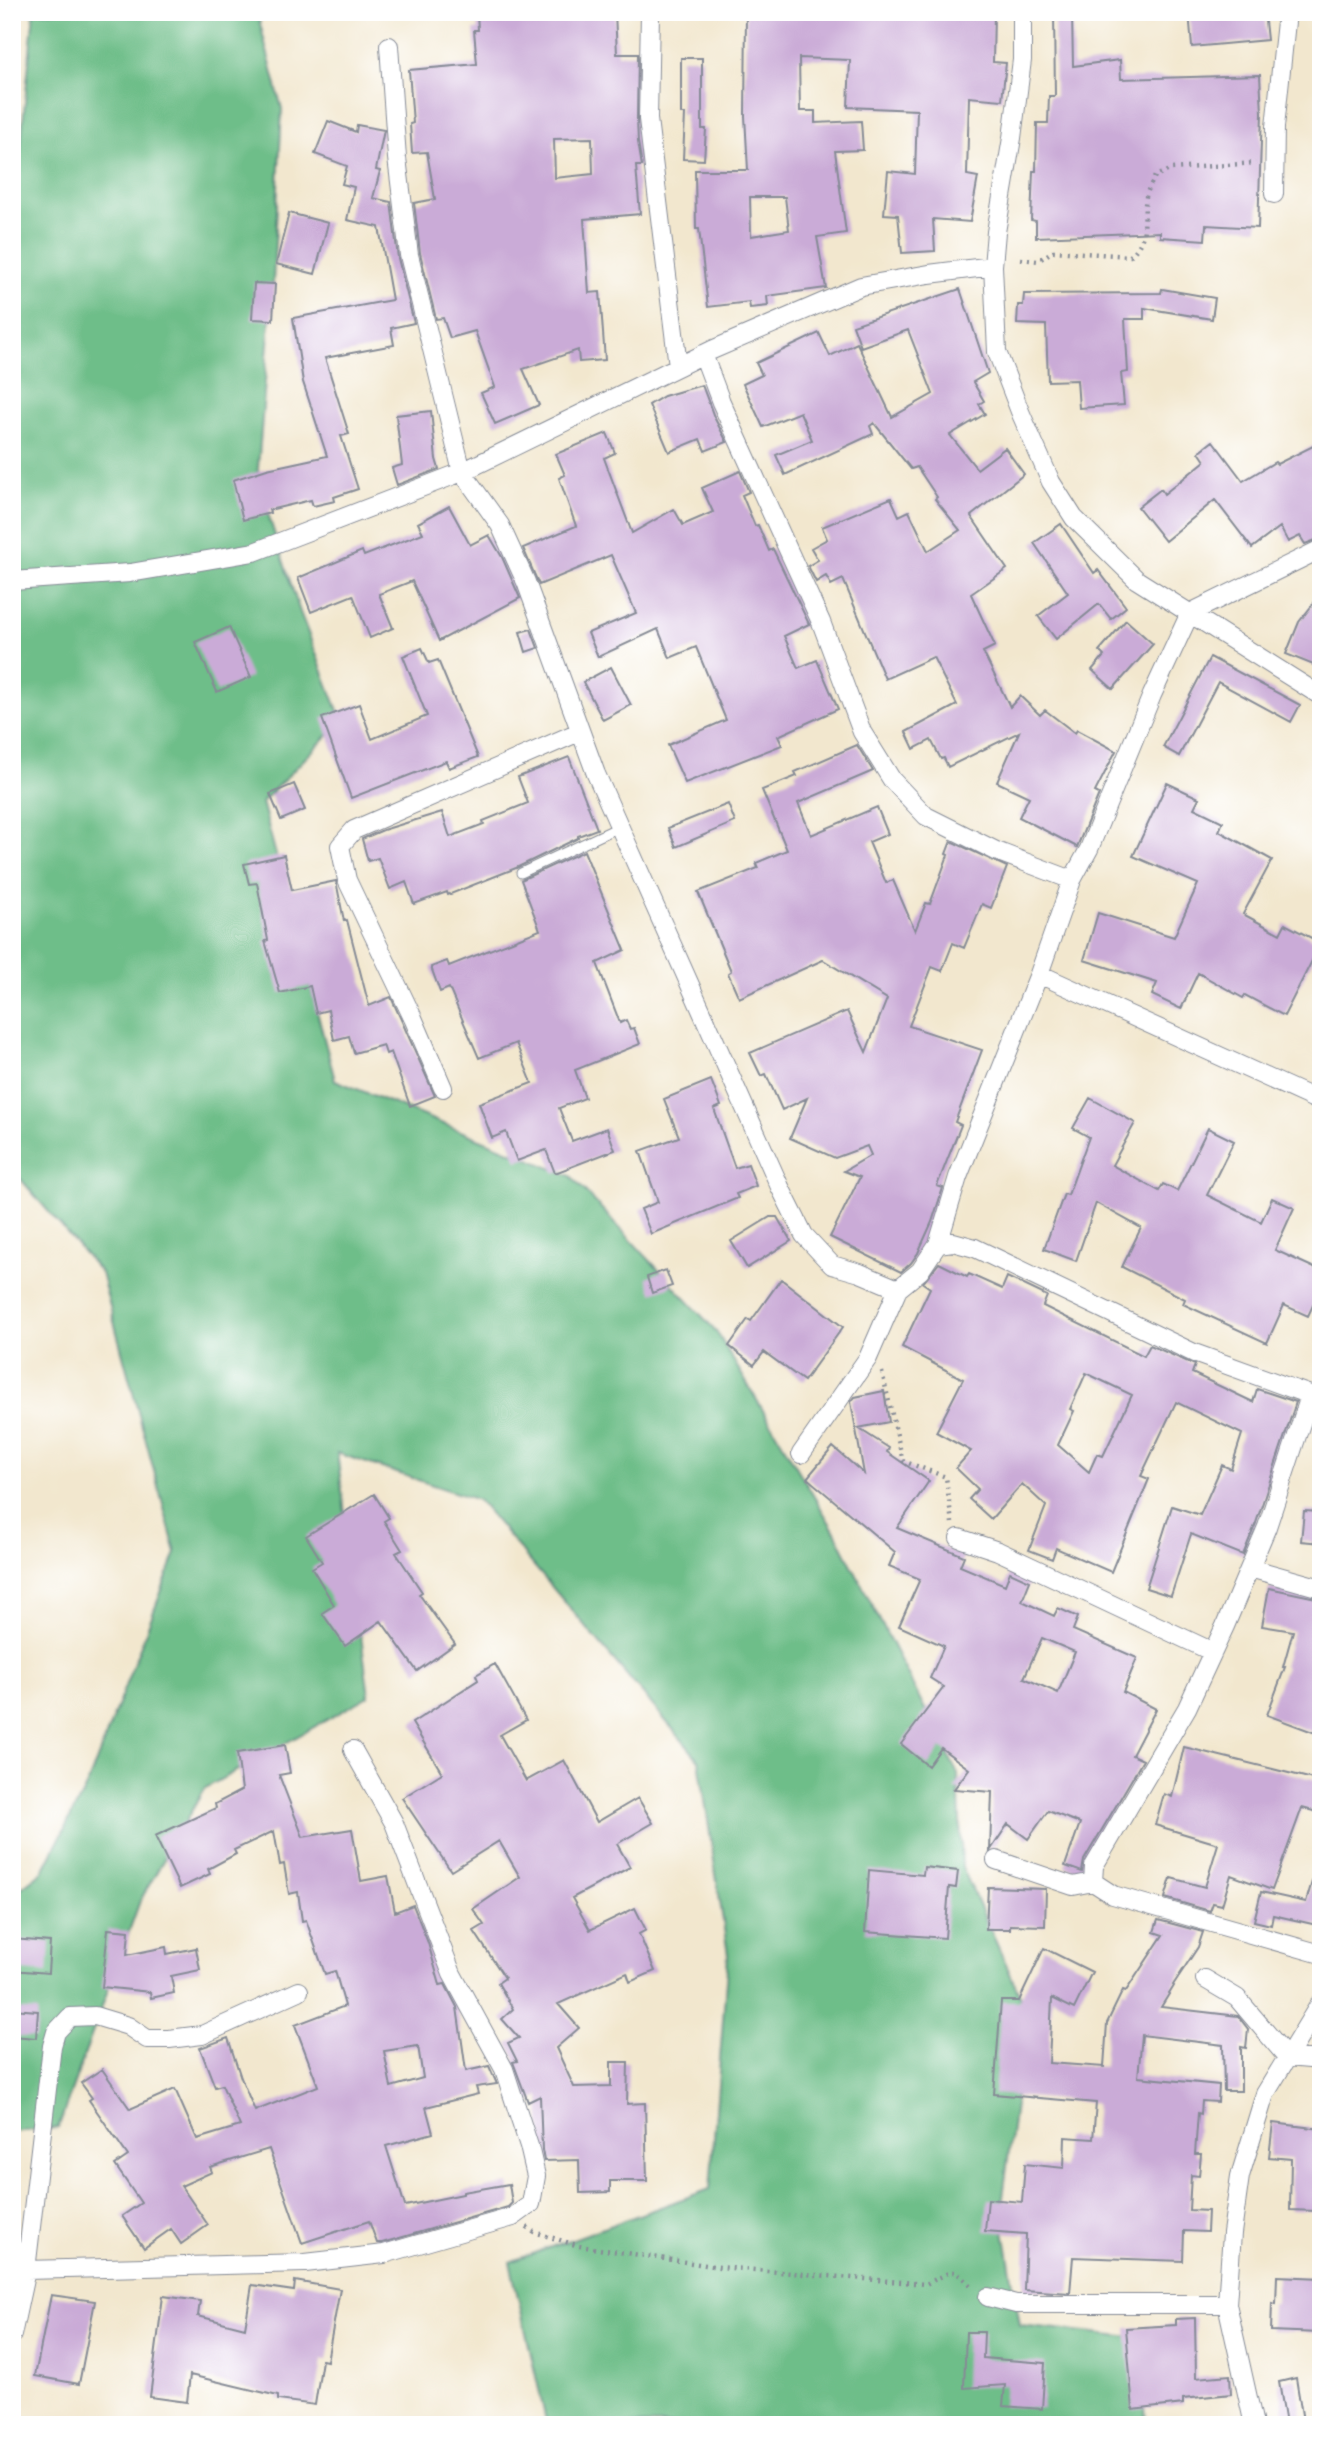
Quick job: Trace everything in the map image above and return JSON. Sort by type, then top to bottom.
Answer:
[{"type":"street","points":[[650,12],[648,119],[678,366]]},
{"type":"street","points":[[1023,12],[1022,60],[993,265],[997,352],[1051,482],[1074,518],[1137,580],[1321,696]]},
{"type":"street","points":[[1274,194],[1275,127],[1287,12]]},
{"type":"street","points":[[389,46],[397,158],[409,255],[462,472],[500,526],[526,582],[579,732],[780,1187],[804,1235],[832,1265],[898,1289]]},
{"type":"street","points":[[13,581],[130,573],[254,552],[462,472],[703,354],[861,286],[993,265]]},
{"type":"street","points":[[703,354],[726,414],[821,622],[862,732],[892,780],[926,816],[996,851],[1072,880]]},
{"type":"street","points":[[801,1454],[868,1358],[898,1289],[920,1271],[938,1244],[958,1177],[1039,974],[1072,880],[1089,849],[1152,695],[1190,613],[1321,549]]},
{"type":"street","points":[[443,1088],[347,880],[340,846],[354,830],[579,732]]},
{"type":"street","points":[[1039,974],[1321,1102]]},
{"type":"street","points":[[938,1244],[953,1242],[975,1248],[1194,1353],[1315,1397],[1267,1527],[1213,1652],[1187,1708],[1094,1866],[1093,1882]]},
{"type":"street","points":[[959,1538],[998,1551],[1213,1652]]},
{"type":"street","points":[[1250,1568],[1321,1588]]},
{"type":"street","points":[[26,2270],[318,2262],[384,2254],[513,2217],[530,2204],[536,2176],[504,2069],[452,1974],[394,1823],[353,1750]]},
{"type":"street","points":[[996,1860],[1073,1886],[1093,1882],[1113,1895],[1321,1954]]},
{"type":"street","points":[[1205,1979],[1237,1998],[1287,2057],[1321,2060]]},
{"type":"street","points":[[12,2335],[26,2270],[52,2046],[56,2032],[70,2017],[95,2016],[128,2026],[147,2039],[202,2035],[299,1991]]},
{"type":"street","points":[[1254,2425],[1227,2304],[1232,2233],[1240,2176],[1265,2094],[1321,2002]]},
{"type":"street","points":[[988,2297],[1016,2304],[1227,2304]]},
{"type":"lane","points":[[521,873],[620,827]]},
{"type":"path","points":[[1021,259],[1038,261],[1053,251],[1130,256],[1139,248],[1144,236],[1146,195],[1155,176],[1172,169],[1275,162]]},
{"type":"path","points":[[868,1358],[877,1361],[881,1371],[903,1461],[946,1477],[950,1518],[959,1538]]},
{"type":"path","points":[[513,2217],[534,2232],[579,2246],[719,2267],[926,2284],[950,2272],[956,2272],[976,2291],[988,2297]]},
{"type":"green space","points":[[34,12],[257,12],[282,109],[273,283],[257,480],[300,612],[342,721],[262,802],[335,1080],[571,1176],[716,1331],[835,1532],[958,1774],[962,1867],[1027,2011],[1001,2213],[1020,2325],[1141,2338],[1146,2425],[547,2425],[510,2262],[710,2189],[728,1955],[699,1760],[478,1500],[337,1453],[369,1696],[204,1789],[140,1901],[58,2128],[12,2132],[12,1895],[43,1871],[88,1783],[176,1553],[101,1273],[12,1169],[12,151],[20,152]]},
{"type":"building","points":[[477,12],[615,12],[617,54],[638,54],[637,119],[642,166],[636,166],[640,214],[584,219],[589,293],[600,292],[605,360],[579,362],[578,350],[523,369],[539,405],[495,424],[481,393],[495,387],[475,331],[450,338],[443,318],[436,319],[420,253],[414,203],[435,199],[427,152],[412,153],[410,124],[413,123],[409,70],[477,64],[474,30],[478,30]],"holes":[[[592,138],[593,174],[555,178],[554,139]]]},
{"type":"building","points":[[746,12],[994,12],[993,62],[1006,63],[1002,100],[969,97],[967,175],[978,177],[970,222],[933,219],[935,251],[902,253],[898,215],[884,214],[888,171],[915,174],[917,110],[848,107],[850,60],[799,58],[800,111],[815,111],[815,123],[861,121],[863,150],[835,151],[846,233],[817,237],[826,288],[767,296],[768,306],[750,308],[749,302],[708,307],[699,229],[696,229],[695,170],[748,170],[745,116]],"holes":[[[750,197],[785,197],[789,230],[751,236]]]},
{"type":"building","points":[[1054,12],[1072,12],[1073,66],[1120,60],[1121,79],[1260,75],[1262,113],[1258,228],[1206,225],[1205,240],[1160,237],[1160,232],[1036,237],[1036,221],[1031,220],[1033,171],[1036,171],[1037,123],[1048,123],[1049,96],[1055,96]]},
{"type":"building","points":[[1189,12],[1264,12],[1267,40],[1192,47]]},
{"type":"building","points":[[681,58],[702,58],[702,129],[706,129],[704,160],[683,159],[685,114],[681,114]]},
{"type":"building","points":[[328,121],[356,132],[357,125],[384,130],[376,170],[380,171],[373,198],[391,202],[398,258],[414,323],[391,328],[394,345],[325,358],[349,434],[341,436],[358,489],[334,497],[335,501],[313,506],[311,500],[269,510],[270,513],[243,520],[233,480],[267,469],[327,456],[303,382],[293,318],[392,300],[379,227],[347,220],[354,187],[342,184],[347,166],[315,154]]},
{"type":"building","points":[[289,213],[328,223],[315,274],[276,264]]},
{"type":"building","points":[[254,283],[275,284],[273,320],[252,319]]},
{"type":"building","points":[[960,289],[988,373],[973,382],[984,401],[979,404],[985,414],[950,435],[977,469],[1005,448],[1024,474],[971,516],[1007,569],[971,594],[995,646],[983,652],[1010,707],[1020,696],[1040,715],[1045,710],[1075,733],[1077,730],[1116,751],[1095,792],[1099,794],[1077,847],[1019,817],[1029,797],[997,782],[1019,732],[948,767],[931,740],[914,749],[906,732],[957,705],[933,657],[885,679],[843,579],[831,585],[826,576],[816,582],[808,566],[818,560],[811,548],[827,539],[822,527],[891,498],[899,516],[909,511],[928,551],[960,530],[935,499],[937,497],[917,467],[911,469],[874,423],[870,426],[873,434],[785,475],[776,455],[812,440],[800,412],[763,427],[743,384],[762,375],[756,363],[819,333],[830,356],[857,343],[892,417],[933,394],[908,330],[861,347],[853,325]]},
{"type":"building","points":[[1162,289],[1215,298],[1212,319],[1144,308],[1144,319],[1125,319],[1128,372],[1121,373],[1124,405],[1079,408],[1077,380],[1048,381],[1046,325],[1017,324],[1018,305],[1023,305],[1024,294],[1161,293]]},
{"type":"building","points":[[702,385],[727,442],[705,451],[700,439],[669,452],[649,405],[664,396]]},
{"type":"building","points":[[431,411],[439,469],[397,485],[392,468],[402,465],[396,415]]},
{"type":"building","points":[[607,433],[615,453],[604,458],[632,533],[674,509],[683,525],[713,512],[702,488],[740,471],[749,492],[742,495],[755,526],[758,525],[769,551],[773,549],[809,624],[784,636],[798,668],[817,660],[838,709],[778,736],[782,745],[685,783],[668,745],[726,720],[696,647],[670,658],[658,629],[598,657],[588,633],[636,613],[611,555],[539,585],[523,548],[576,526],[559,478],[565,475],[556,454]]},
{"type":"building","points":[[1213,441],[1243,481],[1275,462],[1277,464],[1321,442],[1321,538],[1305,544],[1300,536],[1288,542],[1280,527],[1252,548],[1215,500],[1165,541],[1138,507],[1161,489],[1164,494],[1205,461],[1199,452]]},
{"type":"building","points":[[449,506],[470,545],[489,535],[520,598],[439,641],[412,581],[379,594],[393,628],[370,638],[353,595],[311,612],[298,578],[362,551],[364,556],[423,533],[418,523]]},
{"type":"building","points":[[1061,524],[1094,573],[1098,570],[1126,607],[1111,619],[1099,604],[1056,639],[1038,616],[1068,593],[1034,543]]},
{"type":"building","points":[[1321,594],[1321,668],[1286,654],[1299,622]]},
{"type":"building","points":[[1126,620],[1153,644],[1113,689],[1092,670],[1104,656],[1099,651]]},
{"type":"building","points":[[229,627],[251,677],[217,692],[195,642]]},
{"type":"building","points":[[531,629],[538,648],[526,652],[520,632]]},
{"type":"building","points":[[422,648],[429,663],[438,660],[478,757],[449,768],[446,761],[351,798],[322,718],[359,704],[372,739],[427,716],[403,656]]},
{"type":"building","points":[[1210,657],[1300,705],[1291,722],[1218,682],[1179,756],[1163,747]]},
{"type":"building","points":[[611,667],[631,705],[603,720],[583,682]]},
{"type":"building","points":[[857,745],[873,771],[798,803],[811,835],[877,807],[888,834],[869,842],[886,883],[893,880],[915,931],[926,903],[930,904],[951,841],[1007,867],[991,908],[982,904],[964,948],[953,943],[942,971],[932,967],[909,1026],[982,1050],[955,1122],[961,1125],[937,1186],[943,1188],[932,1222],[918,1253],[901,1272],[830,1237],[860,1177],[844,1171],[871,1155],[867,1146],[835,1158],[790,1138],[807,1098],[782,1110],[766,1074],[761,1076],[750,1053],[847,1011],[866,1052],[887,999],[823,960],[739,998],[728,973],[731,971],[698,892],[758,868],[756,863],[787,850],[762,790],[797,776],[795,772]]},
{"type":"building","points":[[569,757],[597,829],[516,868],[448,895],[447,892],[414,904],[406,882],[390,889],[378,858],[368,861],[362,839],[442,812],[450,837],[484,824],[483,821],[528,803],[518,777]]},
{"type":"building","points":[[1167,783],[1199,798],[1194,808],[1223,822],[1219,831],[1272,860],[1243,914],[1280,934],[1285,924],[1321,943],[1284,1016],[1245,995],[1243,998],[1198,973],[1181,1009],[1152,995],[1157,983],[1084,960],[1098,913],[1174,937],[1198,884],[1133,856]]},
{"type":"building","points":[[294,784],[305,810],[281,820],[270,794]]},
{"type":"building","points":[[728,804],[735,822],[676,847],[668,828]]},
{"type":"building","points":[[584,851],[625,950],[597,963],[620,1023],[626,1020],[630,1029],[634,1028],[640,1044],[575,1070],[585,1098],[559,1108],[572,1141],[607,1128],[615,1150],[555,1173],[546,1150],[517,1161],[506,1132],[492,1138],[479,1103],[532,1083],[516,1043],[479,1058],[449,988],[440,992],[431,967],[447,961],[449,966],[540,930],[521,880]]},
{"type":"building","points":[[284,855],[292,890],[336,881],[344,921],[347,920],[369,1006],[391,997],[435,1096],[410,1106],[391,1052],[386,1054],[383,1045],[354,1053],[349,1036],[334,1040],[328,1010],[316,1013],[310,986],[280,993],[265,941],[268,940],[257,883],[249,884],[244,864]]},
{"type":"building","points":[[711,1080],[721,1106],[714,1109],[735,1168],[748,1164],[756,1186],[736,1194],[738,1198],[651,1234],[641,1209],[658,1202],[640,1151],[679,1137],[664,1099]]},
{"type":"building","points":[[1090,1098],[1135,1123],[1112,1165],[1159,1191],[1163,1184],[1177,1191],[1208,1128],[1234,1141],[1207,1195],[1261,1222],[1272,1198],[1294,1208],[1275,1250],[1321,1271],[1321,1288],[1308,1316],[1284,1305],[1267,1343],[1183,1304],[1185,1299],[1122,1267],[1141,1228],[1096,1203],[1076,1261],[1044,1249],[1064,1194],[1068,1195],[1089,1137],[1073,1128]]},
{"type":"building","points":[[770,1217],[777,1217],[791,1241],[747,1268],[731,1241]]},
{"type":"building","points":[[939,1263],[967,1277],[969,1274],[1002,1289],[1007,1277],[1047,1296],[1043,1306],[1144,1356],[1150,1345],[1195,1365],[1192,1373],[1253,1402],[1257,1389],[1296,1402],[1243,1555],[1191,1534],[1171,1596],[1146,1588],[1172,1506],[1200,1515],[1222,1465],[1231,1469],[1242,1434],[1176,1402],[1141,1476],[1149,1479],[1111,1572],[1056,1548],[1052,1559],[1029,1550],[1046,1506],[1022,1484],[991,1519],[969,1499],[978,1489],[956,1468],[971,1451],[936,1432],[963,1379],[902,1347],[930,1288],[923,1283]],"holes":[[[1086,1373],[1132,1395],[1103,1456],[1097,1454],[1089,1472],[1058,1445],[1074,1411],[1070,1409]]]},
{"type":"building","points":[[666,1270],[672,1286],[652,1293],[647,1277]]},
{"type":"building","points":[[781,1279],[843,1327],[804,1381],[764,1352],[754,1365],[729,1346]]},
{"type":"building","points":[[884,1391],[889,1422],[858,1428],[889,1448],[887,1452],[929,1481],[897,1528],[964,1556],[960,1566],[1005,1585],[1010,1572],[1030,1581],[1022,1601],[1054,1616],[1058,1608],[1078,1617],[1073,1630],[1137,1658],[1123,1692],[1156,1709],[1132,1755],[1143,1760],[1084,1860],[1082,1872],[1065,1866],[1080,1823],[1048,1811],[1028,1839],[1008,1824],[990,1851],[992,1792],[954,1789],[969,1769],[941,1748],[928,1766],[901,1744],[944,1687],[930,1678],[944,1646],[899,1626],[920,1579],[889,1566],[895,1552],[807,1478],[833,1447],[864,1474],[851,1402],[855,1397]],"holes":[[[1042,1638],[1075,1652],[1058,1693],[1024,1678]]]},
{"type":"building","points":[[374,1494],[389,1518],[384,1521],[402,1550],[396,1553],[422,1592],[419,1594],[455,1644],[417,1671],[381,1621],[345,1646],[322,1613],[334,1605],[312,1568],[322,1562],[306,1536]]},
{"type":"building","points":[[1304,1511],[1321,1512],[1321,1543],[1301,1541]]},
{"type":"building","points":[[1269,1588],[1321,1599],[1321,1735],[1267,1715],[1285,1667],[1293,1631],[1262,1626]]},
{"type":"building","points":[[495,1664],[526,1720],[500,1735],[526,1781],[564,1760],[597,1822],[638,1798],[653,1823],[617,1844],[630,1867],[572,1898],[590,1930],[635,1908],[646,1930],[639,1934],[655,1971],[630,1982],[627,1973],[558,2004],[579,2028],[556,2048],[574,2087],[611,2086],[611,2062],[628,2062],[627,2104],[645,2103],[647,2181],[610,2181],[610,2192],[580,2193],[579,2160],[544,2161],[540,2096],[528,2102],[513,2062],[517,2061],[508,2043],[519,2038],[502,2019],[513,2009],[498,1983],[505,1978],[474,1931],[484,1925],[473,1909],[520,1877],[499,1841],[451,1871],[402,1798],[442,1773],[412,1723],[478,1680],[476,1675]]},
{"type":"building","points":[[285,1745],[290,1773],[279,1775],[303,1837],[352,1829],[361,1881],[388,1876],[395,1912],[413,1905],[440,1985],[445,1984],[457,2007],[466,2071],[489,2066],[497,2084],[476,2087],[478,2094],[426,2107],[433,2133],[386,2146],[405,2206],[509,2184],[512,2203],[508,2207],[382,2243],[377,2243],[369,2221],[302,2243],[269,2149],[210,2167],[212,2172],[181,2186],[208,2225],[181,2244],[171,2229],[144,2248],[122,2216],[141,2203],[115,2165],[128,2156],[89,2100],[92,2098],[81,2083],[102,2069],[130,2109],[175,2089],[197,2139],[240,2126],[222,2085],[215,2087],[200,2048],[228,2038],[255,2111],[318,2086],[295,2025],[345,2006],[335,1971],[325,1974],[306,1920],[302,1921],[298,1892],[289,1894],[274,1831],[234,1850],[236,1854],[208,1869],[210,1874],[180,1888],[155,1836],[216,1808],[215,1804],[242,1790],[237,1753]],"holes":[[[418,2046],[423,2078],[391,2087],[384,2051]]]},
{"type":"building","points":[[1184,1747],[1321,1781],[1321,1813],[1302,1808],[1272,1890],[1231,1875],[1222,1905],[1213,1903],[1210,1911],[1165,1898],[1171,1878],[1205,1887],[1218,1844],[1155,1825],[1164,1794],[1172,1797]]},
{"type":"building","points":[[924,1867],[958,1871],[956,1888],[949,1887],[945,1938],[865,1932],[869,1870],[923,1875]]},
{"type":"building","points":[[1316,1868],[1321,1868],[1321,1926],[1273,1915],[1271,1925],[1254,1921],[1261,1892],[1306,1902]]},
{"type":"building","points":[[988,1887],[1046,1889],[1045,1926],[1010,1925],[1010,1929],[986,1929]]},
{"type":"building","points":[[1158,1920],[1203,1932],[1198,1947],[1161,2007],[1238,2016],[1248,2029],[1246,2048],[1241,2047],[1241,2091],[1224,2091],[1223,2045],[1142,2035],[1138,2077],[1219,2085],[1218,2102],[1202,2101],[1201,2114],[1198,2113],[1195,2154],[1201,2154],[1199,2176],[1191,2175],[1189,2210],[1208,2211],[1207,2232],[1184,2231],[1183,2261],[1073,2257],[1070,2293],[1024,2290],[1026,2234],[985,2231],[988,2199],[1022,2202],[1025,2164],[1064,2168],[1065,2137],[1093,2139],[1096,2103],[994,2094],[1001,2001],[1019,2001],[1044,1948],[1092,1972],[1074,2009],[1052,1998],[1049,2063],[1104,2067],[1107,2023],[1123,1990],[1126,1991],[1163,1935],[1154,1932]]},
{"type":"building","points":[[108,1929],[129,1931],[127,1955],[166,1947],[167,1954],[196,1948],[200,1970],[171,1976],[174,1993],[151,1998],[150,1992],[102,1987]]},
{"type":"building","points":[[12,1939],[50,1942],[48,1973],[12,1970]]},
{"type":"building","points":[[12,2009],[38,2011],[36,2038],[12,2036]]},
{"type":"building","points":[[1273,2123],[1321,2129],[1317,2211],[1290,2210],[1291,2159],[1269,2157]]},
{"type":"building","points":[[1277,2276],[1321,2278],[1321,2333],[1271,2331]]},
{"type":"building","points":[[295,2281],[340,2289],[327,2361],[322,2360],[315,2405],[278,2400],[278,2396],[190,2375],[187,2402],[150,2397],[163,2296],[200,2301],[198,2316],[245,2328],[252,2285],[294,2291]]},
{"type":"building","points":[[51,2295],[95,2301],[79,2384],[35,2376]]},
{"type":"building","points":[[1195,2318],[1196,2378],[1230,2375],[1231,2394],[1183,2399],[1183,2404],[1133,2410],[1126,2328],[1176,2325],[1176,2319]]},
{"type":"building","points":[[966,2332],[984,2332],[983,2358],[1045,2363],[1042,2409],[1003,2406],[1005,2385],[964,2388]]},
{"type":"building","points":[[1296,2378],[1303,2421],[1286,2424],[1279,2382]]}]
